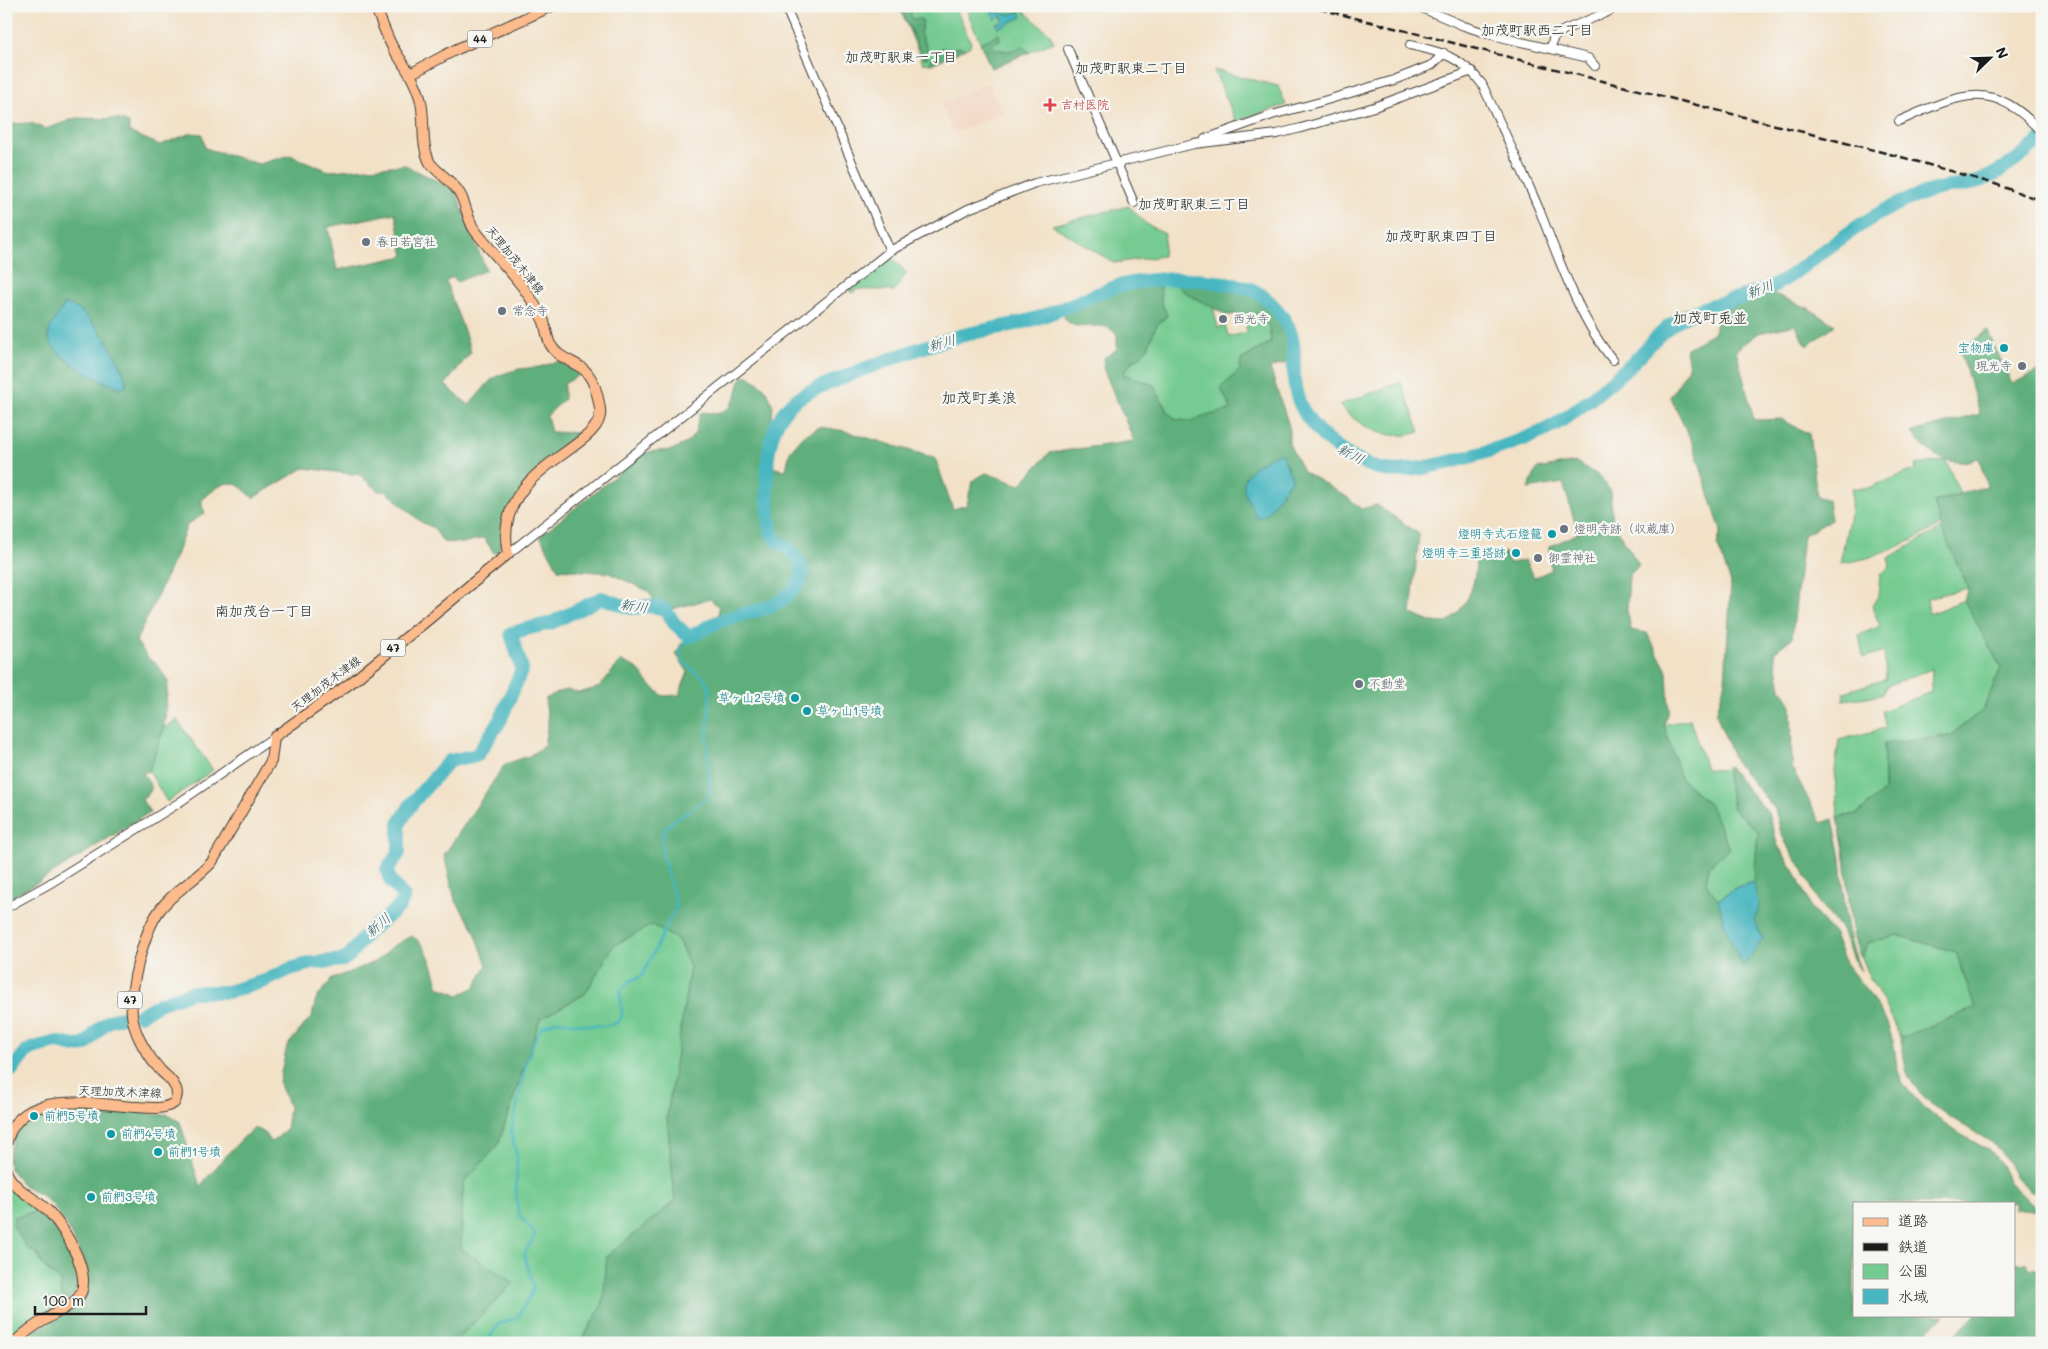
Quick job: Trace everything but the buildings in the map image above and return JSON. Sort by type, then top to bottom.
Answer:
[{"type":"main road","name":"天理加茂木津線","points":[[6,1145],[11,1130],[22,1116],[33,1109],[47,1104],[86,1103],[145,1108],[164,1107],[174,1103],[177,1095],[174,1084],[146,1051],[133,1022],[130,999],[137,966],[150,928],[159,911],[178,891],[197,877],[212,862],[271,761],[274,737],[352,682],[508,554],[506,527],[513,504],[519,494],[543,468],[590,433],[600,421],[601,410],[590,375],[554,351],[543,319],[532,300],[510,270],[473,227],[460,194],[448,179],[430,163],[425,147],[422,106],[410,74],[393,47],[375,6]]},
{"type":"main road","name":"44","points":[[410,74],[455,50],[552,6]]},
{"type":"main road","points":[[6,1171],[16,1186],[39,1202],[51,1214],[72,1247],[83,1277],[82,1290],[76,1300],[33,1326],[14,1343]]},
{"type":"street","points":[[785,6],[890,251]]},
{"type":"street","points":[[1417,6],[1464,26],[1492,35],[1588,58],[1595,66]]},
{"type":"street","points":[[1551,50],[1553,38],[1564,30],[1610,11],[1613,6]]},
{"type":"street","points":[[1410,45],[1454,58],[1472,71],[1482,84],[1581,308],[1598,342],[1613,360]]},
{"type":"street","points":[[1068,49],[1134,203]]},
{"type":"street","points":[[1194,144],[1272,114],[1394,80],[1432,65],[1444,54]]},
{"type":"street","points":[[508,554],[890,251],[953,216],[1008,192],[1035,183],[1194,144],[1277,134],[1374,107],[1472,71]]},
{"type":"street","points":[[1899,120],[1950,99],[1969,96],[1994,98],[2013,105],[2039,130]]},
{"type":"street","points":[[6,908],[177,804],[274,737]]},
{"type":"shaded area","points":[[989,83],[1002,113],[953,134],[941,104]]},
{"type":"green space","points":[[899,6],[955,6],[971,43],[969,47],[931,64],[923,63]]},
{"type":"green space","points":[[900,6],[909,6],[912,19],[921,19],[923,22],[920,33],[929,53],[927,58],[923,58]]},
{"type":"green space","points":[[965,6],[1027,6],[1026,13],[1050,34],[1054,42],[991,68]]},
{"type":"green space","points":[[999,34],[1000,40],[992,44],[995,49],[1009,51],[1022,47],[1030,52],[991,68],[980,43]]},
{"type":"green space","points":[[960,47],[965,49],[931,64],[929,62],[941,48]]},
{"type":"green space","points":[[1214,70],[1278,86],[1286,105],[1236,121]]},
{"type":"green space","points":[[76,118],[118,119],[129,123],[129,132],[160,145],[191,133],[202,134],[205,148],[259,164],[290,155],[329,171],[405,165],[455,190],[486,270],[457,282],[454,278],[450,278],[446,282],[471,352],[445,385],[469,405],[491,380],[499,375],[560,361],[576,371],[578,376],[564,384],[564,399],[547,416],[551,432],[584,435],[556,455],[504,521],[502,544],[500,544],[498,553],[494,553],[484,538],[463,543],[443,542],[434,528],[421,522],[386,491],[378,491],[360,475],[304,468],[253,498],[239,486],[228,483],[217,488],[202,499],[205,513],[187,525],[175,558],[136,641],[150,660],[156,663],[168,681],[164,728],[149,771],[143,773],[152,788],[142,800],[150,812],[37,883],[6,900],[6,124],[31,123],[46,129]],"holes":[[[395,213],[404,256],[337,270],[328,227]],[[65,304],[95,325],[102,334],[118,362],[118,387],[71,363],[49,333]]]},
{"type":"green space","points":[[1129,206],[1145,223],[1165,234],[1163,256],[1114,263],[1052,225]]},
{"type":"green space","points":[[892,258],[907,273],[893,292],[857,289],[852,293],[849,290]]},
{"type":"green space","points":[[1178,281],[1187,294],[1213,307],[1218,328],[1225,326],[1229,337],[1247,332],[1244,314],[1261,314],[1270,330],[1271,338],[1271,342],[1241,360],[1240,370],[1221,388],[1232,409],[1190,421],[1177,420],[1167,412],[1164,403],[1123,374],[1132,361],[1140,357],[1148,347],[1156,326],[1167,316],[1161,302],[1160,282]]},
{"type":"green space","points":[[1178,281],[1219,284],[1256,294],[1272,310],[1288,337],[1289,362],[1270,368],[1289,426],[1289,444],[1303,471],[1347,497],[1361,509],[1377,505],[1419,534],[1411,614],[1431,622],[1447,623],[1460,610],[1469,596],[1474,580],[1476,562],[1505,552],[1509,563],[1525,561],[1534,578],[1551,570],[1549,547],[1578,533],[1563,483],[1528,489],[1537,469],[1576,462],[1601,477],[1610,491],[1613,523],[1639,565],[1629,576],[1627,610],[1631,630],[1647,633],[1667,671],[1669,711],[1664,725],[1681,779],[1710,805],[1729,848],[1709,866],[1706,883],[1718,900],[1735,888],[1754,882],[1758,831],[1733,809],[1727,776],[1728,766],[1768,813],[1778,846],[1795,872],[1811,908],[1834,934],[1845,963],[1868,992],[1887,1023],[1894,1045],[1897,1068],[1903,1084],[1923,1107],[1933,1115],[1953,1130],[1990,1151],[1999,1161],[2009,1182],[2040,1212],[2016,1209],[2016,1202],[1853,1202],[1853,1316],[1943,1316],[1928,1330],[1939,1343],[580,1343],[603,1303],[607,1256],[675,1201],[667,1117],[690,967],[678,940],[652,925],[613,946],[585,994],[540,1019],[498,1145],[463,1184],[461,1249],[514,1283],[453,1343],[21,1343],[34,1331],[72,1309],[87,1279],[87,1270],[72,1235],[52,1204],[23,1185],[10,1169],[8,1162],[10,1149],[17,1129],[23,1122],[38,1111],[64,1107],[159,1115],[168,1114],[180,1122],[200,1186],[253,1128],[262,1131],[272,1142],[286,1130],[289,1107],[279,1082],[287,1046],[312,1016],[316,999],[332,979],[377,961],[393,946],[411,936],[426,951],[439,987],[459,995],[475,987],[487,965],[473,927],[455,900],[444,855],[505,764],[529,756],[544,746],[548,722],[545,699],[558,692],[568,690],[579,693],[599,687],[621,661],[637,668],[650,685],[663,696],[679,695],[688,672],[676,654],[681,644],[718,626],[719,607],[710,599],[672,609],[655,601],[648,591],[609,573],[558,569],[540,536],[645,452],[672,450],[688,442],[695,433],[700,414],[703,412],[717,414],[729,408],[736,396],[740,380],[744,376],[748,376],[759,383],[767,391],[773,406],[770,438],[774,468],[786,470],[790,451],[803,436],[820,427],[845,431],[935,458],[953,509],[967,505],[972,481],[986,473],[1020,485],[1049,453],[1134,441],[1103,368],[1104,358],[1117,349],[1117,334],[1106,327],[1074,325],[1064,318],[1067,307],[1124,286],[1160,282],[1161,302],[1167,315],[1156,326],[1148,347],[1140,357],[1132,361],[1123,374],[1154,385],[1167,412],[1177,420],[1190,421],[1231,409],[1221,388],[1240,370],[1241,360],[1271,342],[1269,327],[1261,314],[1226,315],[1179,287]]},
{"type":"green space","points":[[1772,293],[1808,308],[1835,325],[1807,346],[1795,325],[1759,333],[1736,350],[1754,420],[1781,419],[1809,434],[1817,496],[1828,500],[1831,520],[1803,536],[1792,638],[1774,652],[1781,688],[1791,703],[1792,768],[1821,823],[1833,819],[1841,856],[1845,909],[1849,932],[1861,971],[1853,959],[1842,930],[1819,903],[1802,868],[1790,851],[1781,833],[1775,809],[1735,762],[1716,714],[1725,681],[1731,583],[1717,544],[1721,531],[1693,444],[1670,397],[1689,367],[1686,349],[1714,332],[1718,311]]},
{"type":"green space","points":[[1987,330],[2012,384],[2042,369],[2042,1182],[2032,1192],[2017,1178],[1998,1148],[1937,1108],[1927,1100],[1910,1079],[1906,1069],[1900,1038],[1975,1008],[1956,952],[1897,935],[1868,943],[1861,959],[1850,914],[1845,861],[1838,817],[1857,814],[1884,791],[1884,744],[1949,736],[1983,710],[2001,668],[1964,600],[1968,588],[1942,530],[1934,502],[1987,486],[1979,458],[1965,462],[1946,460],[1932,453],[1920,443],[1912,432],[1980,414],[1960,351]]},
{"type":"green space","points":[[1401,382],[1420,432],[1397,435],[1376,431],[1357,421],[1339,405]]},
{"type":"green space","points":[[1946,460],[1960,494],[1934,502],[1941,525],[1880,554],[1840,563],[1851,510],[1852,488],[1868,488],[1916,469],[1915,465]]},
{"type":"green space","points":[[1942,528],[1968,588],[1927,598],[1929,614],[1964,600],[2001,668],[1983,710],[1949,736],[1884,744],[1884,791],[1857,814],[1838,817],[1835,770],[1839,740],[1886,728],[1882,711],[1931,692],[1932,669],[1886,686],[1882,695],[1843,700],[1844,692],[1886,679],[1884,651],[1863,658],[1859,635],[1880,626],[1872,606],[1878,596],[1880,575],[1890,566],[1888,558]]},
{"type":"green space","points":[[1690,719],[1706,769],[1722,770],[1728,766],[1727,776],[1733,809],[1758,831],[1754,882],[1735,888],[1718,900],[1706,883],[1709,866],[1729,848],[1710,805],[1681,779],[1664,725]]},
{"type":"green space","points":[[177,720],[213,770],[167,802],[149,771],[164,728]]},
{"type":"green space","points":[[652,925],[678,940],[690,967],[667,1117],[675,1201],[607,1256],[603,1303],[580,1343],[453,1343],[514,1283],[461,1249],[463,1184],[498,1145],[540,1019],[585,994],[613,946]]},
{"type":"green space","points":[[1897,935],[1956,952],[1975,1008],[1900,1038],[1892,1017],[1861,959],[1868,943]]},
{"type":"green space","points":[[9,1185],[42,1211],[24,1214],[43,1266],[60,1281],[64,1300],[71,1298],[29,1324],[6,1343],[6,1186]]},
{"type":"green space","points":[[42,1211],[56,1228],[70,1251],[78,1275],[78,1285],[74,1295],[63,1300],[60,1281],[43,1266],[38,1255],[26,1247],[13,1226],[14,1217]]},
{"type":"green space","points":[[2027,1262],[2029,1268],[2042,1270],[2042,1343],[1947,1343],[1974,1316],[2016,1316],[2016,1263]]},
{"type":"water","points":[[987,6],[992,6],[998,12],[1005,14],[1020,11],[1022,17],[998,28],[996,23],[1002,23],[1003,18],[999,16],[995,20]]},
{"type":"water","points":[[65,304],[74,307],[84,314],[104,338],[120,366],[125,378],[126,387],[95,378],[60,354],[53,346],[49,339],[50,330]]},
{"type":"water","points":[[1279,453],[1283,456],[1292,478],[1266,515],[1258,518],[1246,495],[1244,482],[1246,476],[1255,466]]},
{"type":"water","points":[[1754,882],[1759,909],[1754,920],[1763,939],[1743,966],[1727,933],[1718,900],[1735,888]]},
{"type":"waterway","name":"新川","points":[[140,1015],[159,1004],[192,992],[227,992],[265,981],[290,969],[312,963],[343,960],[349,956],[368,932],[399,907],[404,897],[390,880],[387,870],[399,853],[399,824],[412,803],[449,761],[477,755],[500,721],[522,669],[511,634],[551,623],[602,598],[631,608],[650,606],[665,609],[674,623],[689,637],[719,622],[769,607],[786,597],[799,582],[802,572],[796,556],[778,542],[772,534],[767,487],[768,459],[770,445],[779,419],[792,403],[811,391],[924,347],[963,335],[1034,319],[1115,287],[1155,280],[1209,281],[1255,291],[1279,312],[1291,335],[1294,379],[1297,395],[1303,410],[1312,424],[1336,447],[1350,456],[1380,469],[1395,471],[1436,465],[1504,446],[1549,428],[1573,412],[1621,373],[1666,329],[1680,319],[1713,305],[1776,285],[1879,213],[1926,192],[1981,181],[2009,165],[2042,139]]},
{"type":"waterway","points":[[486,1343],[499,1324],[517,1318],[534,1289],[524,1255],[535,1235],[519,1215],[516,1194],[517,1157],[511,1133],[527,1061],[534,1041],[542,1027],[556,1021],[601,1026],[610,1025],[621,1018],[621,990],[630,981],[642,976],[676,907],[662,853],[664,833],[669,825],[710,794],[707,739],[710,691],[705,679],[683,662],[680,651],[687,637]]},
{"type":"waterway","name":"新川","points":[[6,1073],[12,1070],[26,1052],[33,1048],[57,1042],[75,1046],[85,1045],[109,1021],[125,1016]]},
{"type":"railway","points":[[1308,6],[1905,158],[1995,184],[2042,201]]},
{"type":"place","name":"吉村医院","points":[[1050,105]]},
{"type":"place","name":"春日若宮社","points":[[366,242]]},
{"type":"place","name":"常念寺","points":[[502,311]]},
{"type":"place","name":"西光寺","points":[[1223,319]]},
{"type":"place","name":"宝物庫","points":[[2004,348]]},
{"type":"place","name":"現光寺","points":[[2022,366]]},
{"type":"place","name":"燈明寺跡（収蔵庫）","points":[[1564,529]]},
{"type":"place","name":"燈明寺式石燈籠","points":[[1552,534]]},
{"type":"place","name":"燈明寺三重塔跡","points":[[1516,553]]},
{"type":"place","name":"御霊神社","points":[[1538,558]]},
{"type":"place","name":"不動堂","points":[[1359,684]]},
{"type":"place","name":"草ヶ山2号墳","points":[[795,698]]},
{"type":"place","name":"草ヶ山1号墳","points":[[807,711]]},
{"type":"place","name":"前椚5号墳","points":[[34,1116]]},
{"type":"place","name":"前椚4号墳","points":[[111,1134]]},
{"type":"place","name":"前椚1号墳","points":[[158,1152]]},
{"type":"place","name":"前椚3号墳","points":[[91,1197]]},
{"type":"district","name":"加茂町駅西二丁目","points":[[1537,30]]},
{"type":"district","name":"加茂町駅東一丁目","points":[[901,57]]},
{"type":"district","name":"加茂町駅東二丁目","points":[[1131,68]]},
{"type":"district","name":"加茂町駅東三丁目","points":[[1194,204]]},
{"type":"district","name":"加茂町駅東四丁目","points":[[1441,236]]},
{"type":"district","name":"加茂町兎並","points":[[1710,318]]},
{"type":"district","name":"加茂町美浪","points":[[979,398]]},
{"type":"district","name":"南加茂台一丁目","points":[[264,611]]}]
